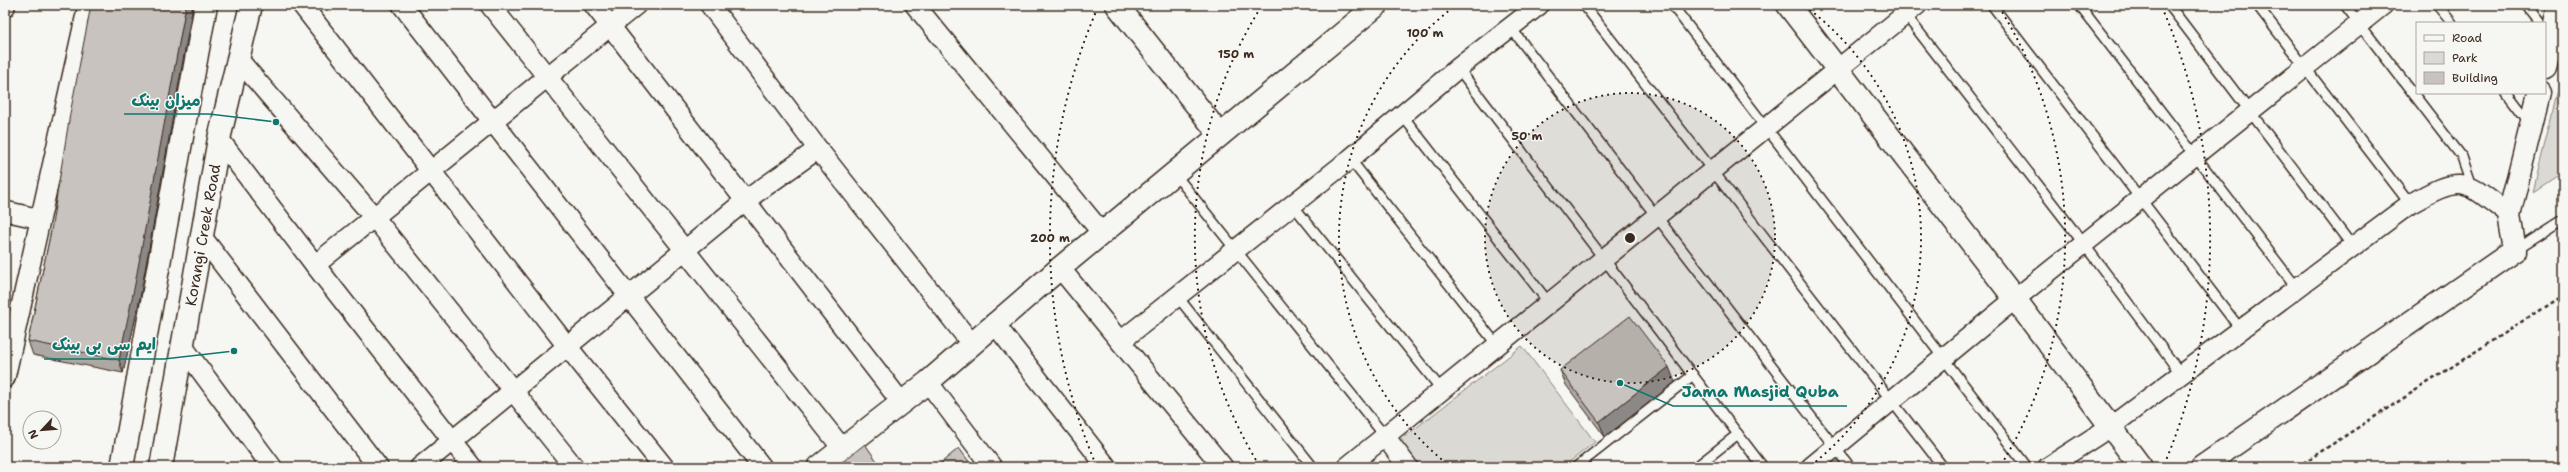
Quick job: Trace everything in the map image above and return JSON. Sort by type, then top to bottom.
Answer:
[{"type":"street","points":[[5,378],[88,5]]},
{"type":"street","points":[[243,5],[245,28]]},
{"type":"street","name":"Korangi Creek Road","points":[[161,467],[184,348],[219,139],[251,5]]},
{"type":"street","points":[[302,5],[567,346],[664,467]]},
{"type":"street","points":[[402,5],[628,297],[762,467]]},
{"type":"street","points":[[490,5],[684,252],[842,448]]},
{"type":"street","points":[[594,5],[901,402]]},
{"type":"street","points":[[315,265],[611,27],[636,5]]},
{"type":"street","points":[[710,5],[818,149],[971,343]]},
{"type":"street","points":[[915,5],[1102,233]]},
{"type":"street","points":[[1117,5],[1220,135]]},
{"type":"street","points":[[819,467],[928,382],[994,323],[1377,5]]},
{"type":"street","points":[[1121,341],[1350,159],[1458,68],[1539,5]]},
{"type":"street","points":[[1788,5],[2015,299],[2141,467]]},
{"type":"street","points":[[1811,467],[2015,299],[2383,5]]},
{"type":"street","points":[[2546,28],[2559,5]]},
{"type":"street","points":[[1347,467],[1384,435],[1712,171],[1836,69],[1907,8]]},
{"type":"street","points":[[122,467],[208,9]]},
{"type":"street","points":[[238,59],[374,217],[574,467]]},
{"type":"street","points":[[2202,467],[2515,250],[2509,215],[2540,94]]},
{"type":"street","points":[[219,139],[315,265],[473,467]]},
{"type":"street","points":[[420,467],[746,200],[818,149]]},
{"type":"street","points":[[2048,467],[2110,427],[2410,204],[2443,186],[2457,183],[2472,186],[2509,215]]},
{"type":"street","points":[[5,211],[40,219]]},
{"type":"street","points":[[202,237],[378,467]]},
{"type":"street","points":[[1060,268],[1223,467]]},
{"type":"street","points":[[994,323],[1107,467]]},
{"type":"street","points":[[184,348],[272,467]]},
{"type":"street","points":[[928,382],[992,467]]},
{"type":"street","points":[[1384,435],[1408,467]]},
{"type":"lane","points":[[1584,5],[1943,467]]},
{"type":"lane","points":[[1672,5],[1764,128],[2027,467]]},
{"type":"lane","points":[[1992,5],[2241,330]]},
{"type":"lane","points":[[2079,5],[2297,288]]},
{"type":"lane","points":[[2169,5],[2353,247]]},
{"type":"lane","points":[[2257,5],[2410,204]]},
{"type":"lane","points":[[2345,5],[2462,157],[2472,186]]},
{"type":"lane","points":[[2438,5],[2451,22]]},
{"type":"lane","points":[[2526,5],[2539,22]]},
{"type":"lane","points":[[1907,8],[2181,374]]},
{"type":"lane","points":[[1511,28],[1850,467]]},
{"type":"lane","points":[[1458,68],[1763,467]]},
{"type":"lane","points":[[2508,94],[2532,126]]},
{"type":"lane","points":[[1402,115],[1549,303]]},
{"type":"lane","points":[[1350,159],[1497,345]]},
{"type":"lane","points":[[1174,173],[1384,435]]},
{"type":"lane","points":[[1292,204],[1441,389]]},
{"type":"lane","points":[[2515,250],[2563,220]]},
{"type":"lane","points":[[1177,296],[1313,467]]},
{"type":"lane","points":[[1576,467],[1692,375]]},
{"type":"lane","points":[[1696,467],[1738,434]]},
{"type":"path","points":[[2297,467],[2563,295]]},
{"type":"green space","points":[[2563,69],[2563,172],[2533,192]]},
{"type":"green space","points":[[1522,346],[1595,442],[1563,467],[1420,467],[1399,441]]},
{"type":"building","points":[[91,5],[186,5],[135,284],[119,360],[28,341],[51,231],[70,114]]},
{"type":"building","points":[[1630,316],[1669,367],[1599,422],[1560,370]]},
{"type":"building","points":[[865,444],[881,467],[836,467]]},
{"type":"building","points":[[959,448],[973,467],[936,467]]},
{"type":"place","name":"میزان بینک","points":[[276,122]]},
{"type":"place","name":"ایم سی بی بینک","points":[[234,351]]},
{"type":"place","name":"Jama Masjid Quba","points":[[1620,383]]}]
